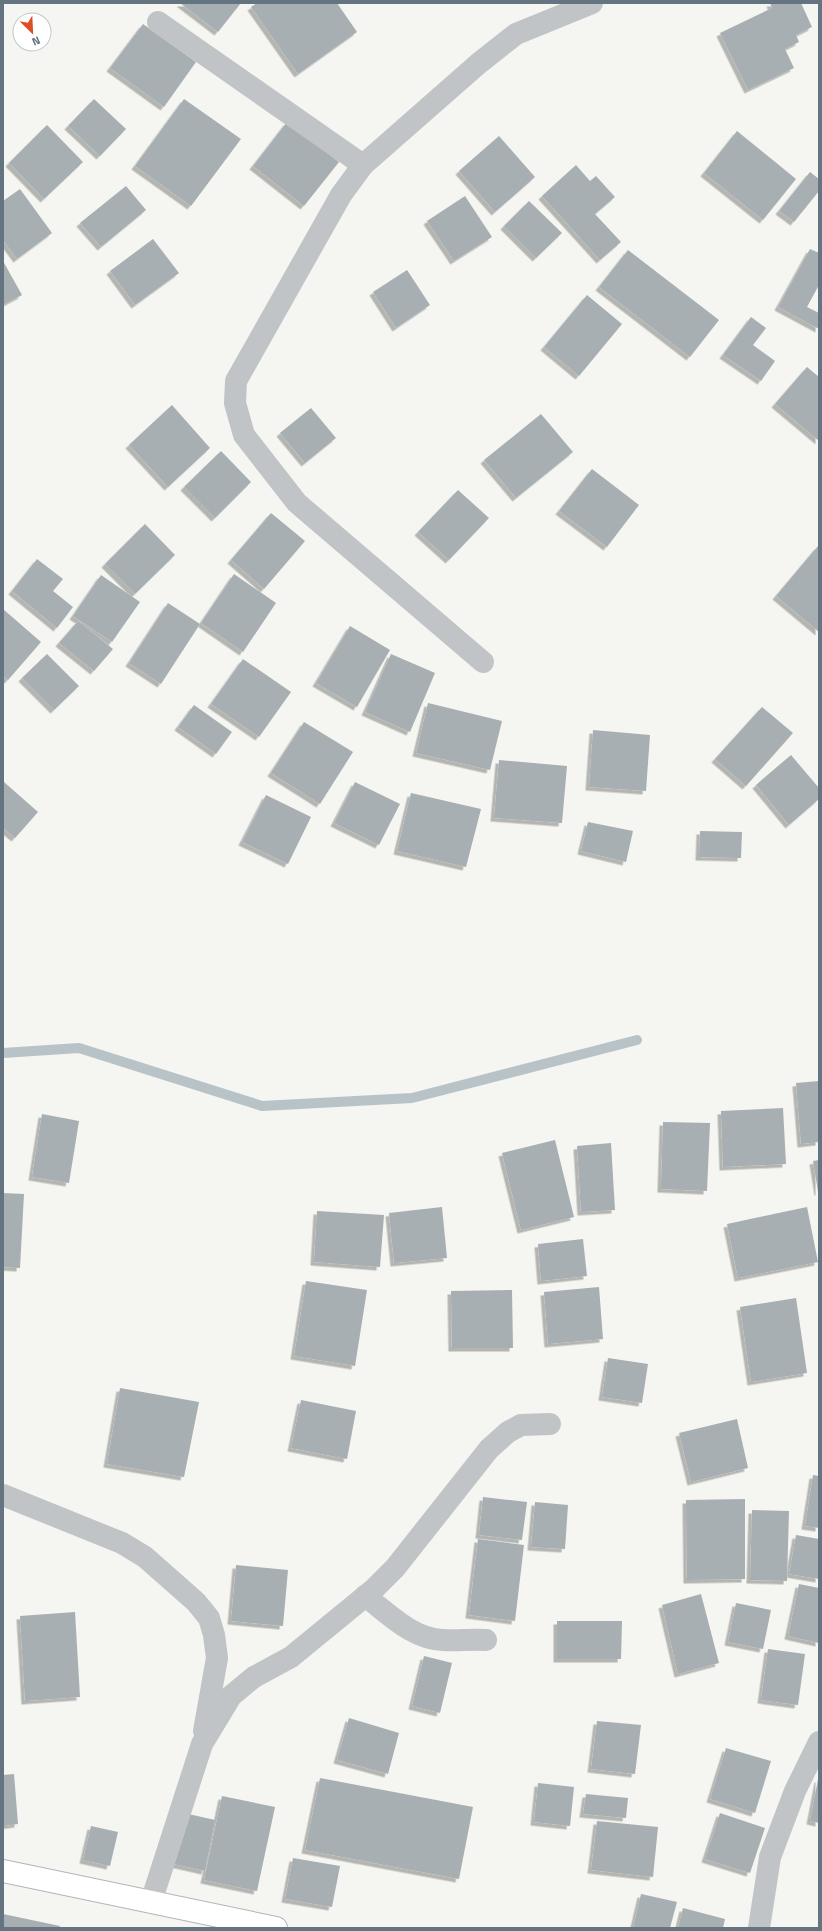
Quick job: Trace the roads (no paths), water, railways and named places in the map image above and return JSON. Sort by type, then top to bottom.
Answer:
[{"type":"main road","points":[[3,1871],[276,1928]]},
{"type":"street","points":[[483,662],[297,503],[244,435],[234,403],[236,381],[341,195],[363,164],[516,34],[592,3]]},
{"type":"street","points":[[158,22],[363,164]]},
{"type":"street","points":[[202,1744],[231,1696],[254,1677],[291,1657],[365,1596],[394,1568],[489,1449],[503,1436],[521,1425],[550,1424]]},
{"type":"street","points":[[3,1495],[122,1543],[145,1557],[200,1607],[208,1618],[214,1635],[217,1658],[202,1744],[151,1902]]},
{"type":"street","points":[[365,1596],[408,1629],[426,1636],[442,1640],[471,1638],[486,1640]]},
{"type":"street","points":[[759,1928],[770,1857],[795,1791],[819,1742]]},
{"type":"waterway","points":[[3,1053],[79,1048],[262,1106],[412,1098],[637,1040]]}]
